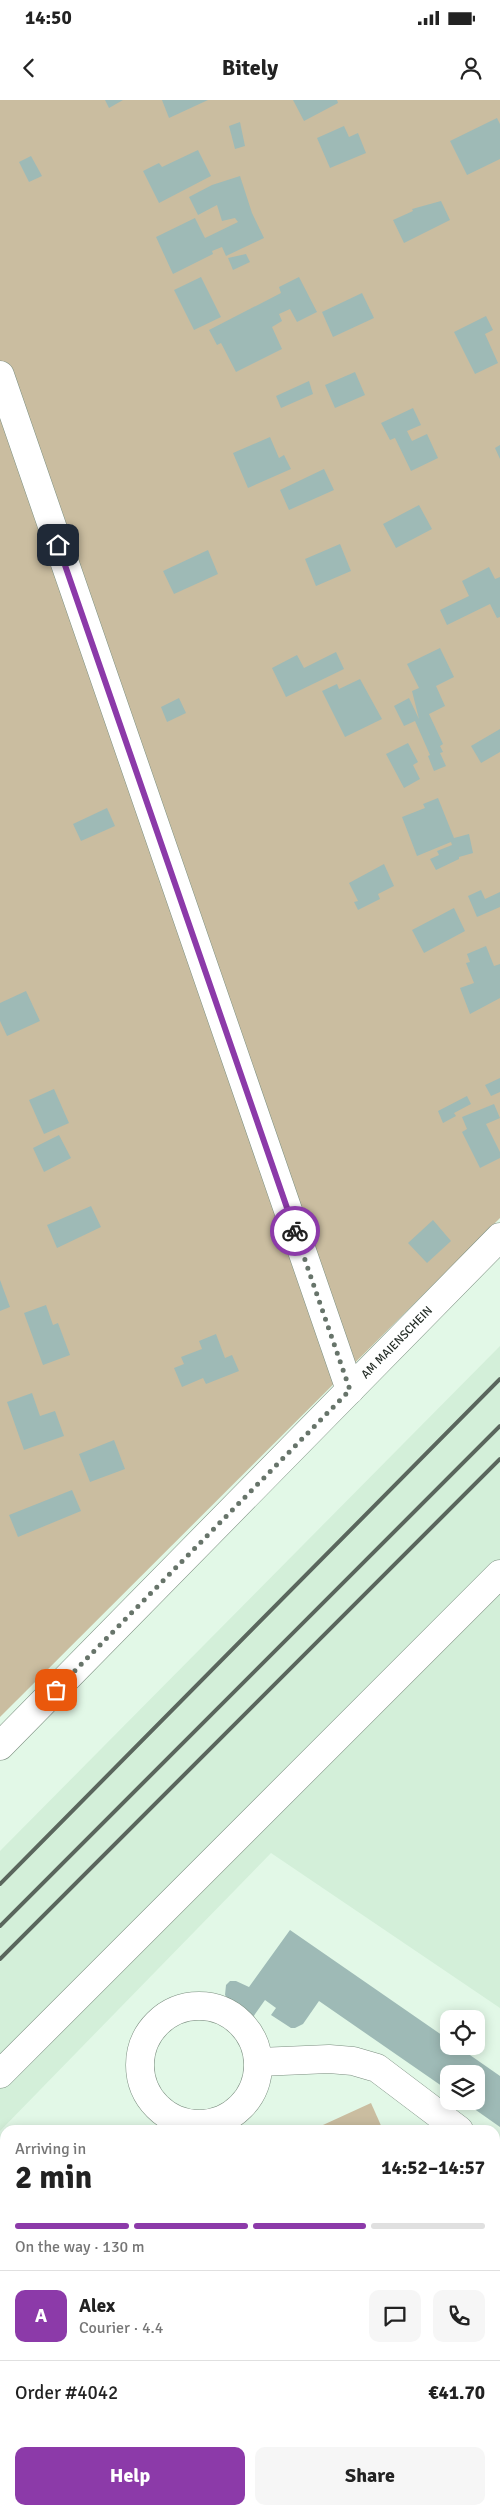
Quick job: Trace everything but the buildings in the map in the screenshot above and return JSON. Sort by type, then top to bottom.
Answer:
[{"type":"lane","points":[[0,375],[350,1390]]},
{"type":"lane","name":"AM MAIENSCHEIN","points":[[0,1746],[500,1237]]},
{"type":"lane","points":[[0,2074],[500,1574]]},
{"type":"lane","points":[[184,2007],[215,2007],[241,2023],[257,2049],[259,2062],[257,2080],[242,2107],[214,2122],[184,2122],[166,2114],[157,2107],[141,2080],[141,2050],[152,2028],[184,2007]]},
{"type":"lane","points":[[259,2062],[329,2059],[353,2061],[377,2068],[452,2125]]},
{"type":"shaded area","points":[[0,100],[500,100],[500,1218],[0,1717]]},
{"type":"shaded area","points":[[500,1346],[500,2008],[271,1853],[6,2125],[0,2125],[0,1851]]},
{"type":"shaded area","points":[[371,2103],[381,2125],[323,2125]]},
{"type":"railway","points":[[0,1884],[500,1379]]},
{"type":"railway","points":[[0,1926],[500,1426]]},
{"type":"railway","points":[[0,1959],[500,1459]]},
{"type":"way so far","points":[[56,1690],[350,1390],[295,1231]]},
{"type":"route","points":[[58,545],[295,1231]]}]
